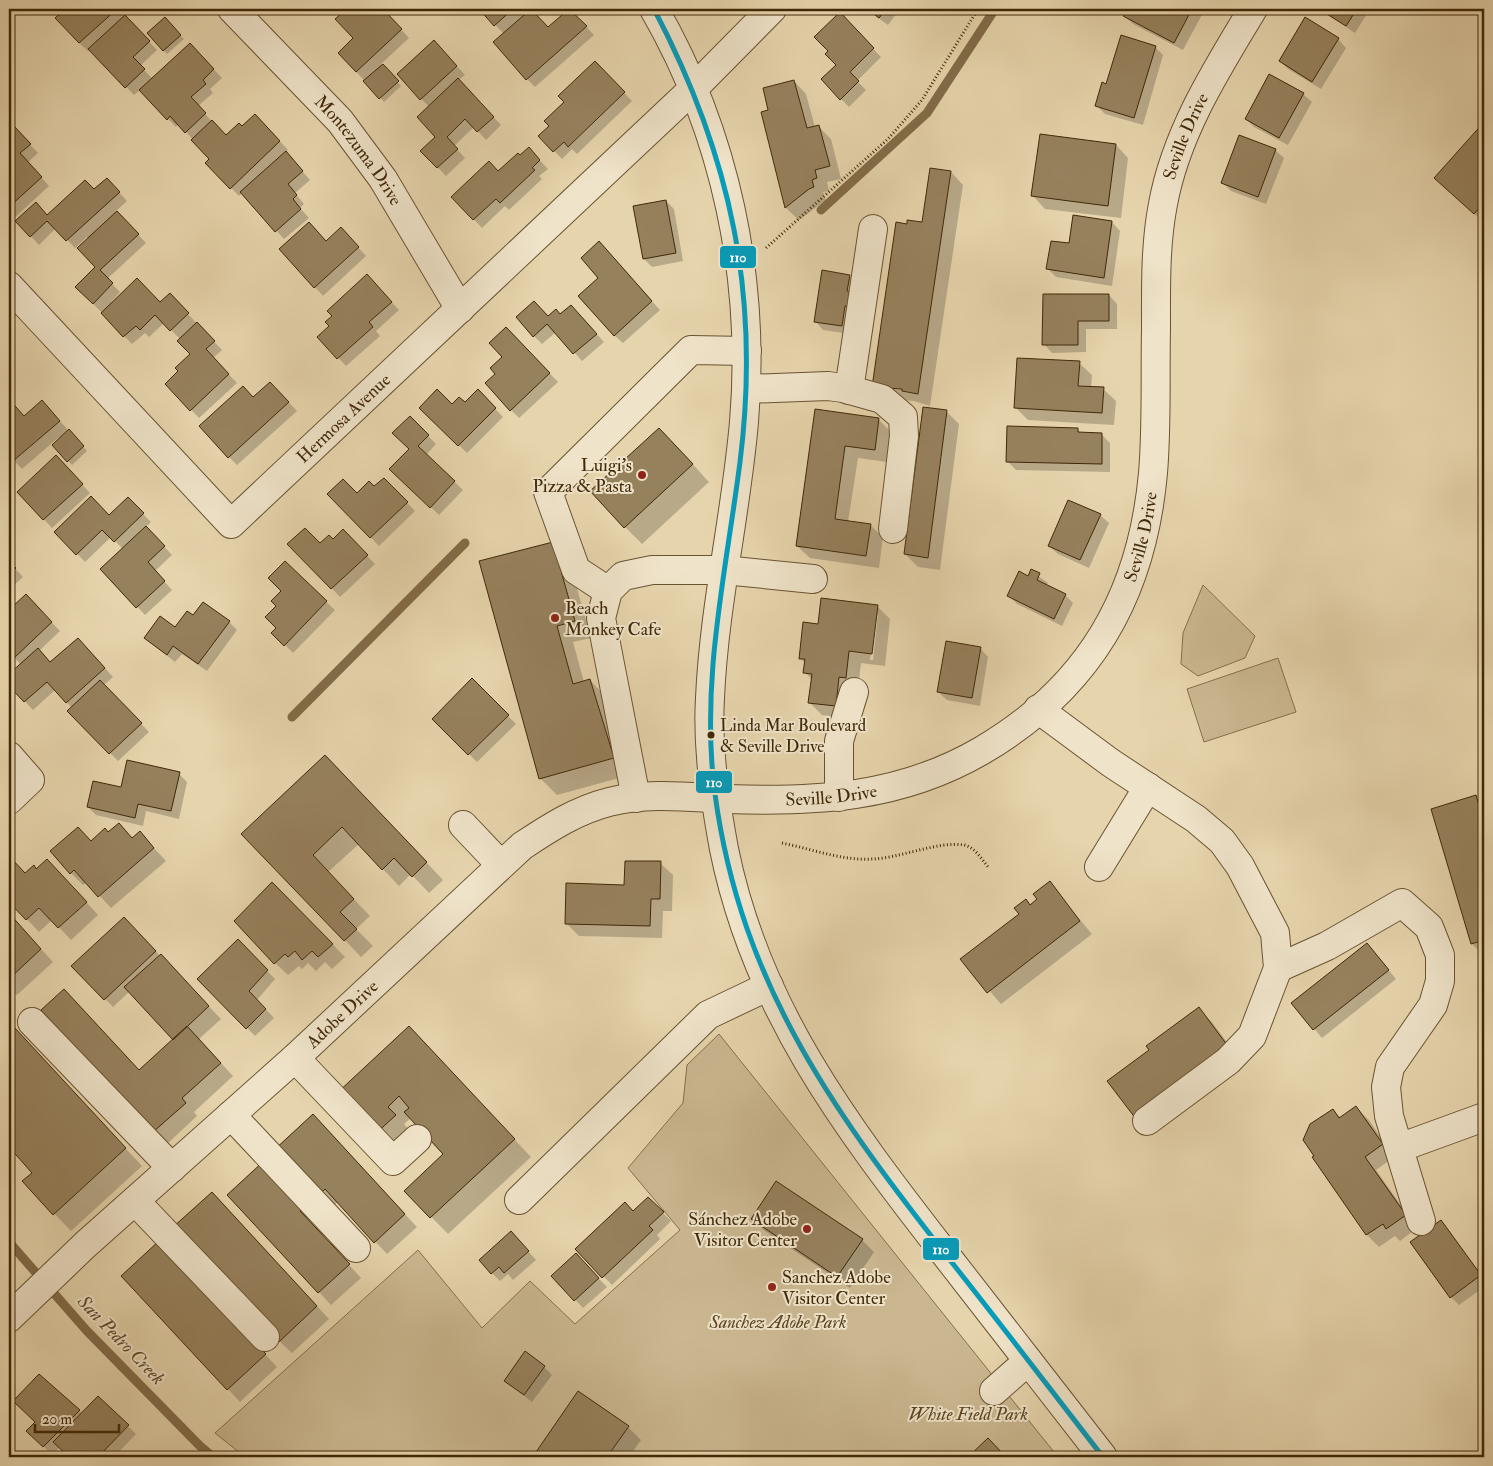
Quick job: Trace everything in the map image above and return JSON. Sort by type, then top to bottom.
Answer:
[{"type":"street","name":"Montezuma Drive","points":[[232,9],[345,129],[383,179],[460,309]]},
{"type":"street","points":[[654,9],[670,36],[693,89],[714,147],[731,206],[747,314],[746,389],[738,475],[713,653],[710,703],[711,753],[716,799],[734,893],[769,986],[790,1032],[848,1127],[1103,1457]]},
{"type":"street","name":"Hermosa Avenue","points":[[9,286],[231,524],[693,89],[772,9]]},
{"type":"street","name":"Seville Drive","points":[[716,799],[775,801],[839,798],[902,784],[943,770],[979,752],[1020,726],[1084,664],[1110,628],[1127,591],[1141,551],[1153,470],[1157,248],[1163,204],[1176,154],[1193,115],[1253,9]]},
{"type":"street","points":[[849,390],[872,229]]},
{"type":"street","points":[[608,591],[576,570],[548,492],[691,350],[747,351]]},
{"type":"street","points":[[746,389],[828,386],[882,399],[903,417],[904,436],[893,529]]},
{"type":"street","points":[[636,798],[601,618],[608,591],[623,576],[652,570],[724,570],[813,579]]},
{"type":"street","points":[[839,798],[839,741],[854,692]]},
{"type":"street","points":[[1038,710],[1196,819],[1222,841],[1240,866],[1275,933],[1278,968],[1252,1036],[1228,1061],[1147,1121]]},
{"type":"street","points":[[9,756],[30,780],[9,800]]},
{"type":"street","points":[[1099,867],[1148,787]]},
{"type":"street","name":"Adobe Drive","points":[[12,1315],[85,1245],[295,1058],[522,846],[563,819],[609,802],[663,794],[716,799]]},
{"type":"street","points":[[463,825],[501,865]]},
{"type":"street","points":[[1278,968],[1327,946],[1402,903],[1429,927],[1440,955],[1440,981],[1433,1005],[1390,1067],[1386,1087],[1389,1116],[1421,1221]]},
{"type":"street","points":[[520,1200],[708,1015],[769,986]]},
{"type":"street","points":[[32,1022],[172,1168]]},
{"type":"street","points":[[295,1058],[393,1161],[417,1139]]},
{"type":"street","points":[[231,1115],[356,1248]]},
{"type":"street","points":[[1398,1148],[1484,1117]]},
{"type":"street","points":[[135,1201],[266,1337]]},
{"type":"street","points":[[994,1391],[1028,1361]]},
{"type":"path","points":[[742,271],[888,139],[922,100],[978,9]]},
{"type":"path","points":[[782,843],[852,860],[900,857],[928,848],[964,845],[970,847],[989,868]]},
{"type":"green space","points":[[1203,585],[1255,636],[1245,658],[1198,676],[1181,664],[1183,633]]},
{"type":"green space","points":[[1278,658],[1296,712],[1204,742],[1187,689]]},
{"type":"green space","name":"Sanchez Adobe Park","points":[[719,1034],[1058,1457],[245,1457],[215,1433],[418,1250],[482,1328],[530,1281],[575,1324],[680,1230],[628,1168],[683,1103],[687,1065]]},
{"type":"building","points":[[65,9],[117,9],[79,43],[55,18]]},
{"type":"building","points":[[347,9],[383,9],[402,29],[356,72],[338,53],[353,38],[335,19]]},
{"type":"building","points":[[479,9],[513,9],[494,26]]},
{"type":"building","points":[[531,9],[548,27],[569,9],[587,26],[526,80],[493,42]]},
{"type":"building","points":[[867,9],[886,9],[879,18]]},
{"type":"building","points":[[1127,9],[1192,9],[1174,43],[1123,16]]},
{"type":"building","points":[[1319,9],[1357,9],[1346,26]]},
{"type":"building","points":[[840,12],[874,48],[850,72],[859,81],[840,100],[821,79],[836,65],[825,54],[828,51],[814,37]]},
{"type":"building","points":[[125,15],[150,41],[133,57],[145,69],[125,88],[88,49]]},
{"type":"building","points":[[165,17],[181,35],[163,51],[147,33]]},
{"type":"building","points":[[1305,17],[1339,38],[1312,82],[1279,61]]},
{"type":"building","points":[[1121,35],[1156,46],[1134,118],[1095,106],[1102,82],[1106,84]]},
{"type":"building","points":[[434,40],[457,66],[420,100],[397,74]]},
{"type":"building","points":[[190,43],[214,69],[203,80],[206,84],[191,97],[206,113],[185,133],[170,116],[167,120],[139,90]]},
{"type":"building","points":[[595,61],[625,92],[568,147],[564,142],[553,152],[538,136],[549,126],[544,121],[564,102],[558,96]]},
{"type":"building","points":[[383,64],[399,81],[379,99],[363,81]]},
{"type":"building","points":[[1269,74],[1304,93],[1279,138],[1245,119]]},
{"type":"building","points":[[458,78],[494,117],[477,132],[465,119],[447,137],[458,149],[437,168],[420,151],[435,137],[417,117]]},
{"type":"building","points":[[794,80],[807,128],[819,125],[830,166],[815,170],[817,178],[812,180],[814,187],[785,208],[761,112],[768,110],[763,88]]},
{"type":"building","points":[[255,114],[280,141],[230,189],[205,163],[209,159],[191,140],[212,120],[226,135],[239,123],[242,126]]},
{"type":"building","points":[[1484,122],[1484,202],[1474,214],[1434,178]]},
{"type":"building","points":[[12,124],[31,144],[20,153],[42,177],[9,207],[9,127]]},
{"type":"building","points":[[1040,134],[1116,144],[1108,206],[1031,196]]},
{"type":"building","points":[[1239,135],[1276,149],[1258,197],[1221,183]]},
{"type":"building","points":[[529,147],[540,160],[532,168],[535,170],[500,203],[496,199],[473,220],[451,197],[489,161],[498,171],[518,153],[520,155]]},
{"type":"building","points":[[286,151],[303,171],[288,184],[297,195],[293,199],[301,209],[275,232],[240,192]]},
{"type":"building","points":[[930,168],[951,171],[918,394],[902,391],[902,389],[872,387],[896,222],[907,224],[907,220],[922,222]]},
{"type":"building","points":[[107,178],[120,192],[66,241],[47,221],[30,237],[15,221],[36,202],[47,215],[85,180],[94,189]]},
{"type":"building","points":[[666,200],[676,253],[643,259],[633,206]]},
{"type":"building","points":[[117,211],[139,234],[100,270],[113,283],[93,304],[75,287],[95,267],[77,248]]},
{"type":"building","points":[[1073,215],[1112,221],[1104,278],[1046,269],[1051,241],[1069,243]]},
{"type":"building","points":[[309,222],[326,241],[341,227],[359,247],[314,288],[279,249]]},
{"type":"building","points":[[599,241],[652,301],[614,336],[578,296],[598,278],[581,258]]},
{"type":"building","points":[[822,270],[850,275],[847,291],[852,292],[850,307],[845,306],[842,326],[814,322]]},
{"type":"building","points":[[367,274],[392,302],[369,322],[373,327],[337,359],[317,337],[329,326],[325,322],[332,316],[327,311]]},
{"type":"building","points":[[137,278],[160,302],[170,293],[189,313],[170,331],[155,315],[140,330],[136,326],[123,337],[101,313]]},
{"type":"building","points":[[1043,294],[1109,294],[1109,321],[1078,321],[1078,345],[1042,345]]},
{"type":"building","points":[[534,301],[548,316],[556,309],[560,314],[571,305],[597,334],[573,354],[547,324],[533,337],[516,317]]},
{"type":"building","points":[[197,322],[215,341],[206,349],[229,374],[190,411],[165,384],[178,371],[175,368],[190,354],[177,341]]},
{"type":"building","points":[[506,327],[550,373],[510,411],[485,383],[495,374],[490,368],[502,357],[489,343]]},
{"type":"building","points":[[1017,358],[1080,361],[1078,386],[1104,387],[1102,413],[1014,408]]},
{"type":"building","points":[[270,382],[289,402],[228,458],[199,426],[243,386],[253,397]]},
{"type":"building","points":[[437,389],[452,404],[459,397],[465,402],[478,389],[496,408],[458,446],[419,408]]},
{"type":"building","points":[[9,399],[24,416],[42,400],[60,421],[13,461],[9,457]]},
{"type":"building","points":[[923,407],[947,410],[928,558],[904,554]]},
{"type":"building","points":[[815,409],[879,418],[875,450],[845,446],[835,519],[871,524],[866,556],[796,546]]},
{"type":"building","points":[[410,416],[429,435],[418,446],[455,481],[430,508],[389,469],[409,449],[392,433]]},
{"type":"building","points":[[1007,426],[1078,428],[1078,432],[1102,433],[1102,464],[1006,462]]},
{"type":"building","points":[[659,428],[693,464],[624,528],[590,491]]},
{"type":"building","points":[[69,429],[84,446],[67,462],[52,445]]},
{"type":"building","points":[[56,455],[83,484],[43,520],[17,492]]},
{"type":"building","points":[[384,478],[408,502],[370,538],[327,494],[343,479],[357,493],[369,481],[374,486]]},
{"type":"building","points":[[91,496],[109,515],[128,497],[144,513],[114,542],[102,530],[76,555],[54,532]]},
{"type":"building","points":[[1068,500],[1101,514],[1080,560],[1048,546]]},
{"type":"building","points":[[146,526],[165,546],[148,562],[165,581],[136,608],[100,569]]},
{"type":"building","points":[[305,528],[320,543],[329,535],[333,539],[343,529],[368,555],[331,589],[287,544]]},
{"type":"building","points":[[553,542],[575,621],[557,626],[573,684],[590,679],[614,758],[539,779],[479,561]]},
{"type":"building","points":[[9,561],[16,568],[9,575]]},
{"type":"building","points":[[285,561],[327,601],[284,646],[271,633],[276,628],[265,617],[276,606],[271,601],[281,591],[268,578]]},
{"type":"building","points":[[1031,569],[1040,573],[1037,580],[1066,594],[1054,619],[1007,596],[1019,571],[1028,576]]},
{"type":"building","points":[[26,594],[52,622],[13,659],[9,654],[9,610]]},
{"type":"building","points":[[821,598],[878,605],[872,654],[849,651],[846,678],[839,677],[836,706],[808,703],[812,674],[803,673],[805,659],[799,659],[803,622],[818,624]]},
{"type":"building","points":[[203,602],[230,621],[198,664],[173,646],[167,655],[144,638],[160,616],[175,627],[187,611],[193,615]]},
{"type":"building","points":[[78,638],[105,668],[66,703],[47,682],[24,702],[9,686],[9,674],[38,648],[50,662]]},
{"type":"building","points":[[946,641],[981,647],[972,698],[937,692]]},
{"type":"building","points":[[472,678],[509,715],[468,755],[432,719]]},
{"type":"building","points":[[100,680],[142,723],[109,754],[67,711]]},
{"type":"building","points":[[325,755],[427,862],[412,877],[394,858],[382,870],[342,827],[313,855],[354,899],[340,912],[357,929],[344,941],[241,834]]},
{"type":"building","points":[[127,760],[180,772],[171,811],[138,804],[135,818],[87,807],[93,781],[121,787]]},
{"type":"building","points":[[1476,795],[1484,823],[1484,940],[1471,944],[1431,809]]},
{"type":"building","points":[[119,823],[132,838],[140,831],[154,848],[98,897],[74,870],[70,874],[50,851],[78,827],[91,841],[105,828],[108,832]]},
{"type":"building","points":[[11,858],[25,873],[34,865],[36,869],[47,859],[87,902],[58,928],[39,908],[26,920],[9,902],[9,860]]},
{"type":"building","points":[[625,861],[661,861],[660,899],[651,899],[650,926],[565,924],[566,883],[624,885]]},
{"type":"building","points":[[1050,881],[1080,921],[987,993],[960,959],[1019,914],[1014,908],[1026,899],[1030,905],[1037,899],[1033,894]]},
{"type":"building","points":[[272,882],[333,944],[318,957],[312,951],[302,960],[295,951],[288,957],[285,954],[274,964],[234,921]]},
{"type":"building","points":[[9,913],[41,949],[9,979]]},
{"type":"building","points":[[124,917],[156,951],[104,1000],[71,966]]},
{"type":"building","points":[[238,939],[268,970],[249,991],[266,1009],[246,1029],[197,979]]},
{"type":"building","points":[[1367,943],[1389,970],[1313,1030],[1291,1003]]},
{"type":"building","points":[[161,954],[209,1006],[173,1040],[124,987]]},
{"type":"building","points":[[64,989],[139,1070],[187,1026],[221,1063],[182,1098],[186,1103],[153,1132],[41,1010]]},
{"type":"building","points":[[1199,1007],[1230,1049],[1136,1119],[1107,1081],[1149,1050],[1146,1046]]},
{"type":"building","points":[[409,1026],[515,1139],[430,1218],[404,1191],[443,1154],[404,1112],[409,1108],[399,1096],[388,1107],[396,1115],[374,1135],[336,1094]]},
{"type":"building","points":[[14,1027],[126,1148],[53,1215],[22,1181],[32,1173],[9,1147],[9,1032]]},
{"type":"building","points":[[1356,1106],[1383,1144],[1365,1157],[1406,1215],[1386,1229],[1383,1224],[1366,1235],[1312,1157],[1314,1156],[1303,1140],[1310,1124],[1333,1109],[1339,1118]]},
{"type":"building","points":[[313,1114],[405,1214],[374,1243],[325,1189],[317,1197],[273,1151]]},
{"type":"building","points":[[265,1160],[307,1205],[300,1211],[350,1264],[318,1293],[227,1195]]},
{"type":"building","name":"Sánchez Adobe Visitor Center","points":[[776,1181],[863,1239],[837,1277],[751,1219]]},
{"type":"building","points":[[212,1192],[317,1306],[279,1342],[172,1228]]},
{"type":"building","points":[[648,1197],[664,1212],[649,1226],[653,1230],[602,1278],[575,1249],[625,1202],[633,1211]]},
{"type":"building","points":[[1441,1220],[1481,1275],[1450,1298],[1410,1242]]},
{"type":"building","points":[[511,1231],[529,1251],[504,1273],[499,1267],[491,1274],[479,1260]]},
{"type":"building","points":[[160,1240],[266,1354],[227,1390],[121,1276]]},
{"type":"building","points":[[576,1253],[599,1278],[574,1301],[551,1276]]},
{"type":"building","points":[[525,1351],[545,1366],[524,1395],[504,1381]]},
{"type":"building","points":[[39,1374],[80,1410],[43,1447],[26,1431],[35,1422],[13,1401]]},
{"type":"building","points":[[578,1391],[629,1426],[607,1457],[536,1457],[534,1455]]},
{"type":"building","points":[[98,1396],[129,1425],[98,1457],[69,1457],[53,1442]]},
{"type":"building","points":[[988,1438],[1006,1457],[968,1457]]},
{"type":"waterway","points":[[821,210],[927,113],[995,9]]},
{"type":"waterway","points":[[292,717],[465,543]]},
{"type":"waterway","name":"San Pedro Creek","points":[[9,1242],[87,1331],[213,1457]]},
{"type":"transit line","name":"110","points":[[654,9],[681,64],[703,118],[721,173],[734,228],[742,284],[746,342],[745,401],[740,462],[717,627],[711,710],[711,752],[715,794],[728,864],[747,929],[772,990],[802,1048],[835,1104],[873,1159],[1103,1457]]},
{"type":"place","name":"Luigi's Pizza & Pasta","points":[[642,475]]},
{"type":"place","name":"Beach Monkey Cafe","points":[[555,618]]},
{"type":"place","name":"Linda Mar Boulevard & Seville Drive","points":[[711,735]]},
{"type":"place","name":"Sánchez Adobe Visitor Center","points":[[807,1229]]},
{"type":"place","name":"Sanchez Adobe Visitor Center","points":[[772,1287]]},
{"type":"park label","name":"White Field Park","points":[[968,1414]]}]
